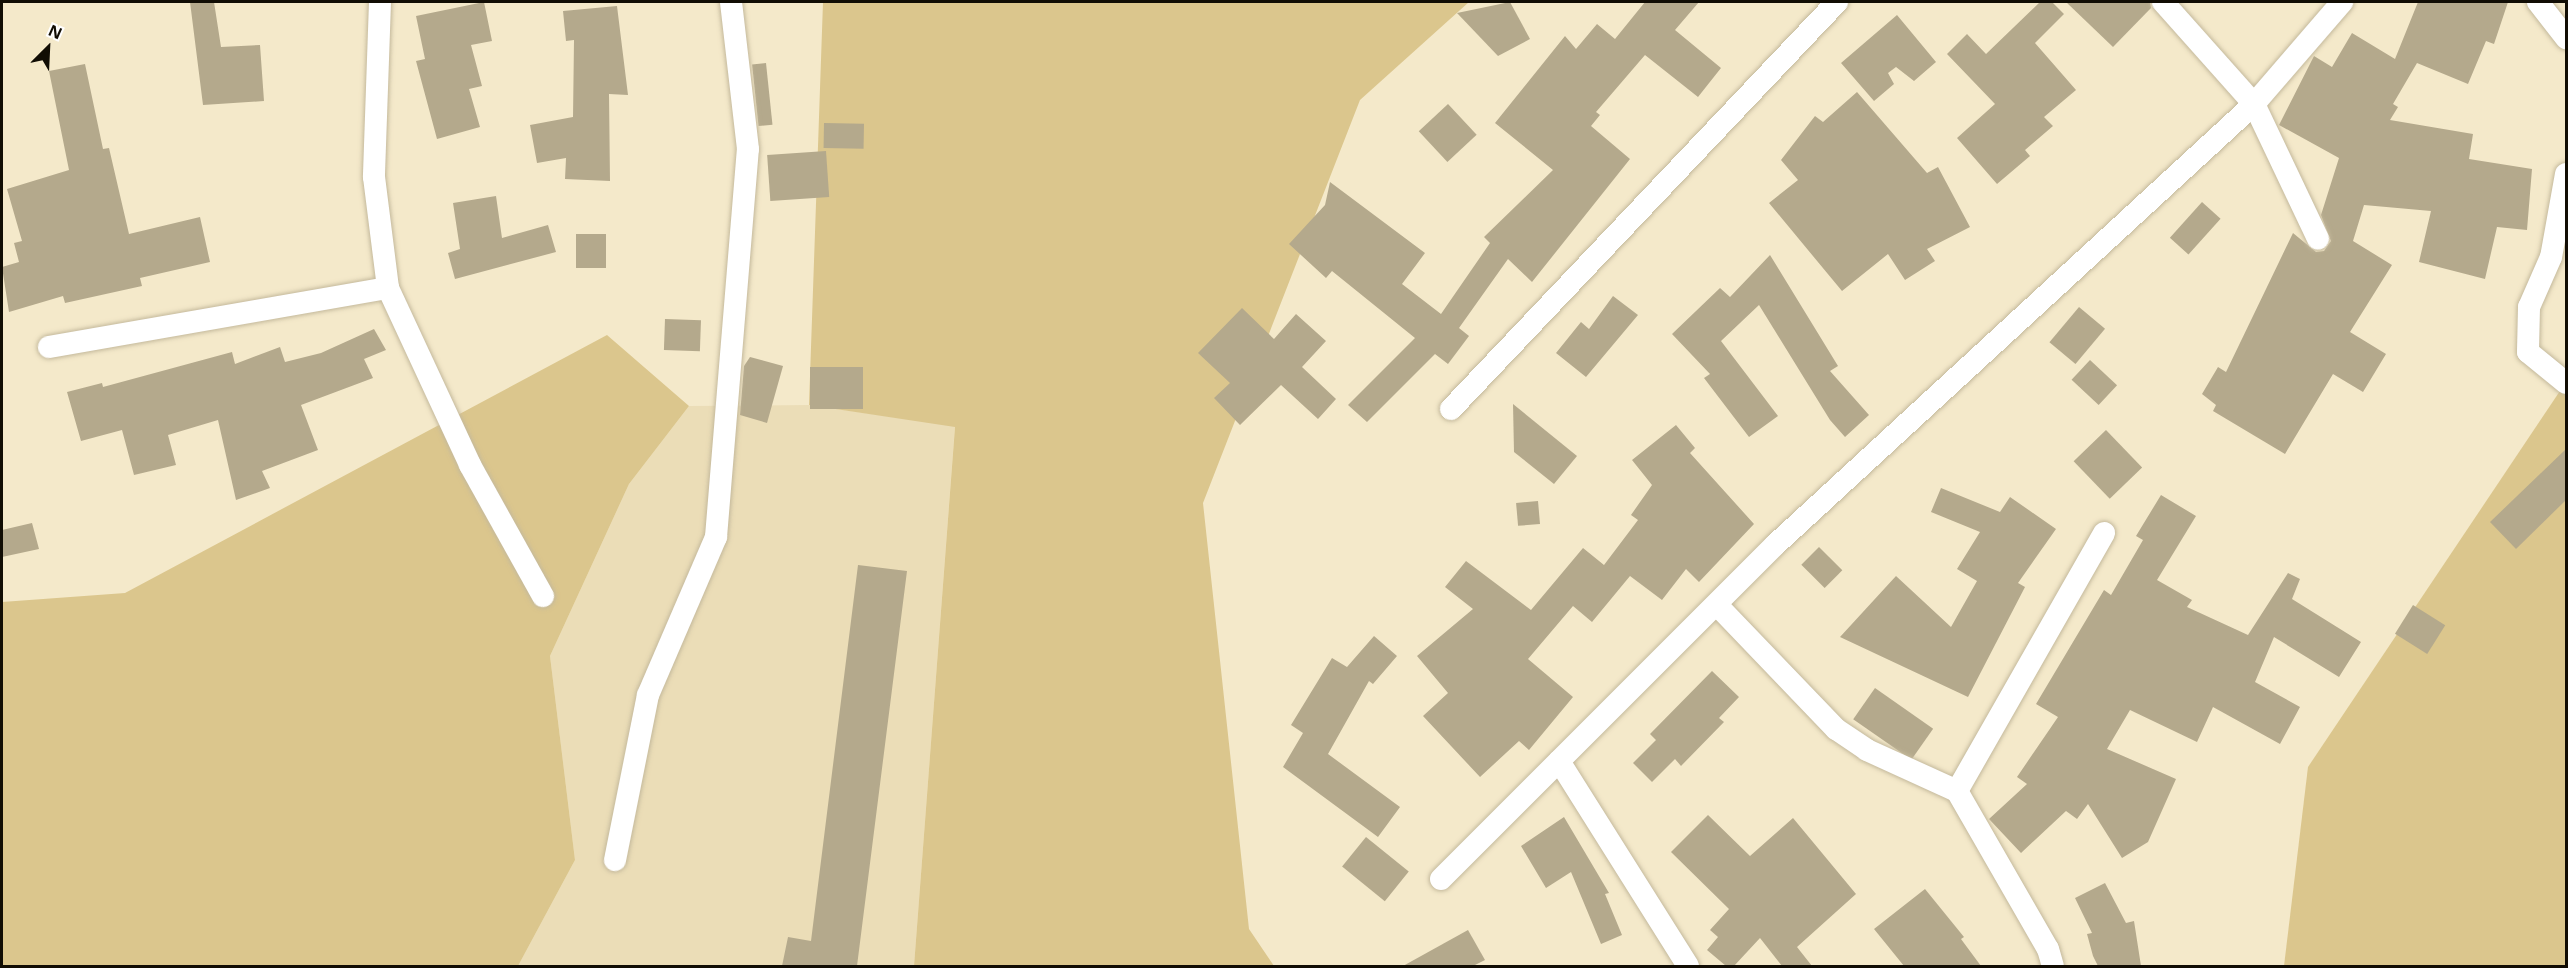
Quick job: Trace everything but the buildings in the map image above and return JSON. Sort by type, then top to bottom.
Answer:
[{"type":"street","points":[[380,2],[374,177],[388,288],[470,465],[543,596]]},
{"type":"street","points":[[615,860],[648,695],[716,537],[748,149],[731,2]]},
{"type":"street","points":[[1451,409],[1837,2]]},
{"type":"street","points":[[2163,2],[2254,104],[2318,239]]},
{"type":"street","points":[[1441,879],[1775,545],[2254,104],[2342,2]]},
{"type":"street","points":[[2538,2],[2566,38]]},
{"type":"street","points":[[2566,174],[2551,257],[2529,307],[2528,352],[2566,384]]},
{"type":"street","points":[[49,347],[388,288]]},
{"type":"street","points":[[1957,791],[2104,533]]},
{"type":"street","points":[[1717,605],[1836,729],[1867,750],[1957,791],[2048,949],[2053,966]]},
{"type":"street","points":[[1559,761],[1688,966]]},
{"type":"shaded area","points":[[823,2],[1469,2],[1360,100],[1203,503],[1249,929],[1274,966],[914,966],[955,427],[809,405]]},
{"type":"shaded area","points":[[607,335],[689,406],[629,484],[550,656],[575,860],[518,966],[2,966],[2,602],[125,593]]},
{"type":"shaded area","points":[[2566,382],[2566,966],[2284,966],[2308,767]]},
{"type":"shaded area","points":[[809,405],[955,426],[914,966],[518,966],[575,860],[550,656],[629,484],[689,406]]}]
